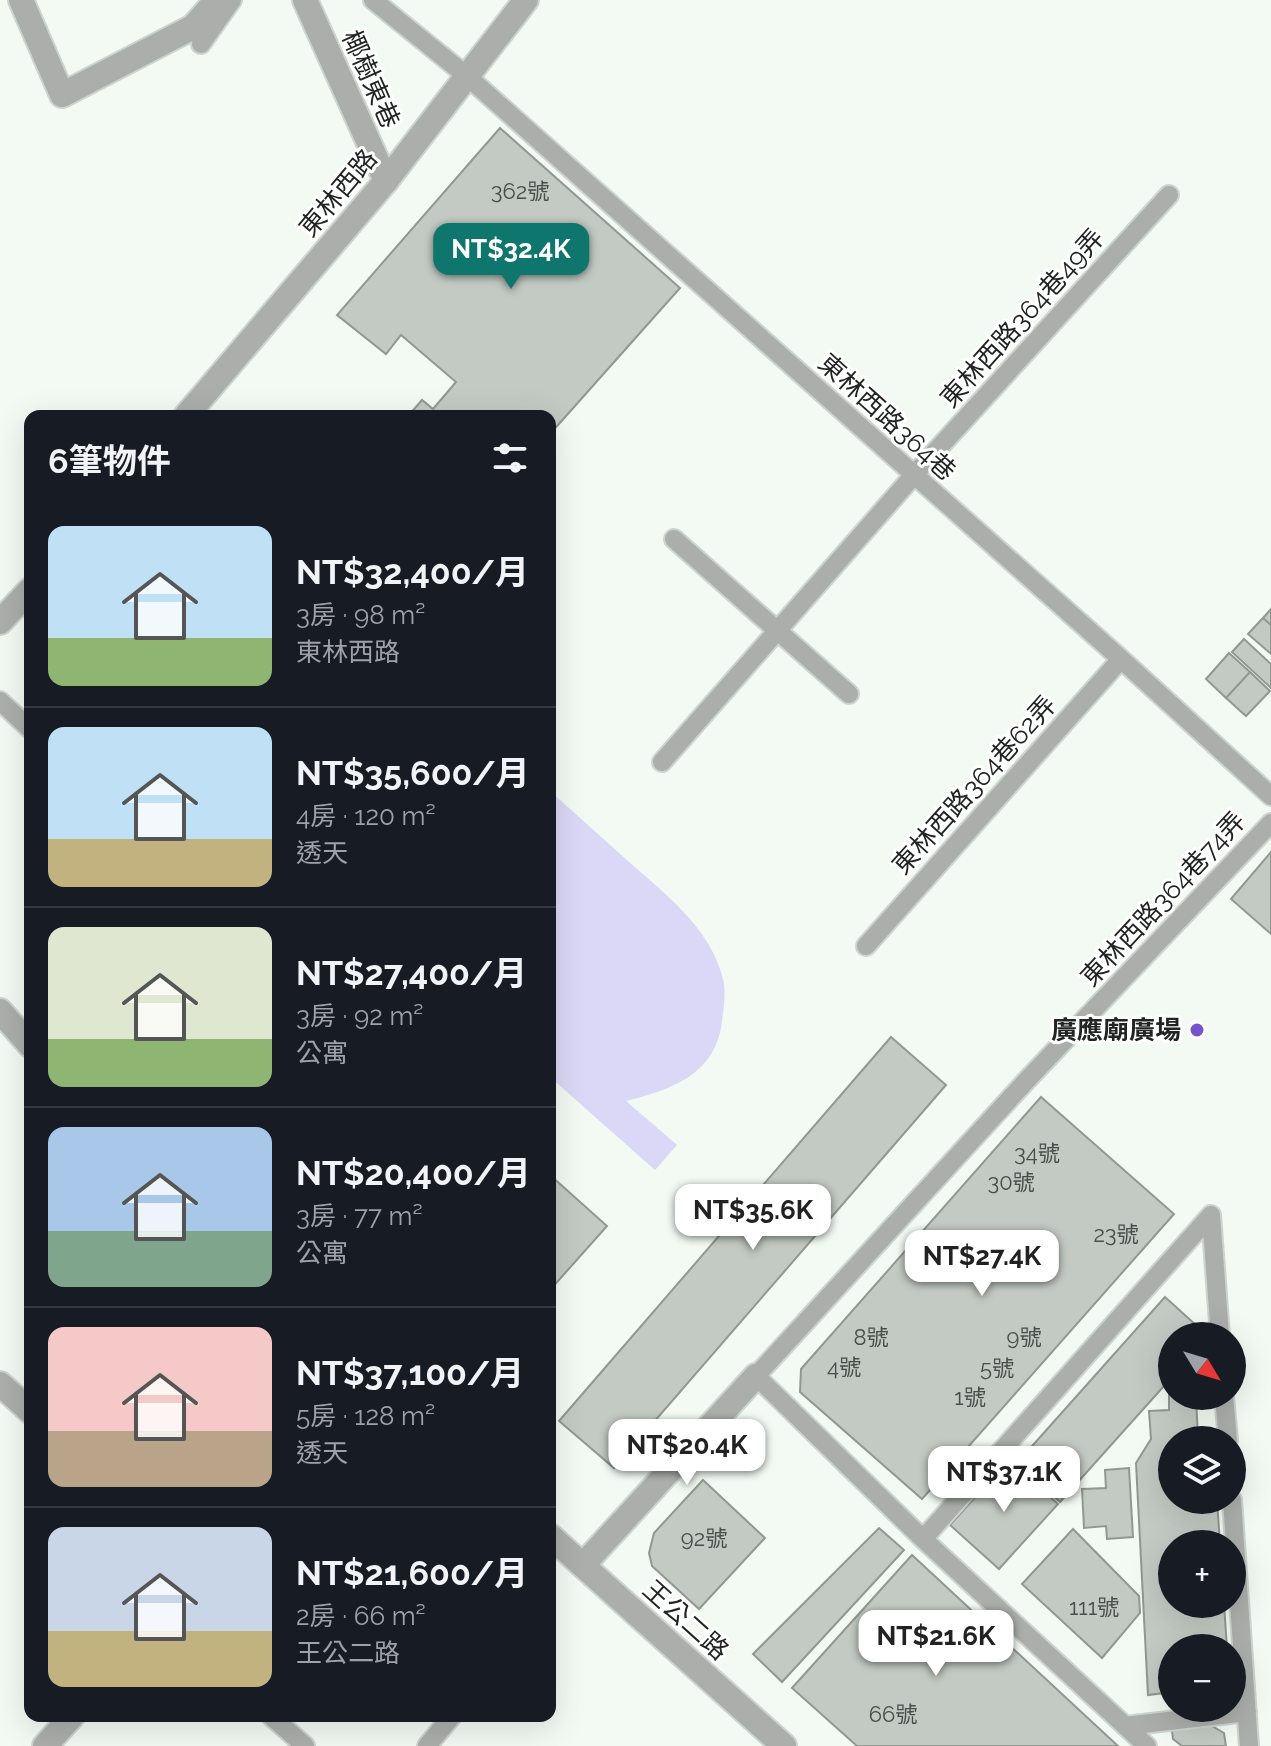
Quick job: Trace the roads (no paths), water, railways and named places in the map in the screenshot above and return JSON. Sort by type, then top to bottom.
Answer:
[{"type":"street","points":[[21,0],[62,95],[193,27],[217,0]]},
{"type":"street","name":"椰樹東巷","points":[[305,0],[386,181]]},
{"type":"street","name":"東林西路","points":[[191,410],[386,181],[526,0]]},
{"type":"street","points":[[0,622],[24,596]]},
{"type":"street","points":[[0,1011],[24,1038]]},
{"type":"street","points":[[583,1565],[756,1376]]},
{"type":"street","points":[[0,1384],[24,1406]]},
{"type":"street","name":"王公二路","points":[[556,1541],[784,1746]]},
{"type":"street","points":[[45,1746],[67,1722]]},
{"type":"lane","points":[[201,44],[232,0]]},
{"type":"lane","name":"椰樹東巷","points":[[373,0],[468,77]]},
{"type":"lane","name":"東林西路364巷","points":[[468,77],[1271,796]]},
{"type":"lane","name":"東林西路364巷49弄","points":[[662,762],[914,475],[1169,195]]},
{"type":"lane","points":[[674,539],[849,694]]},
{"type":"lane","name":"東林西路364巷62弄","points":[[866,946],[1121,659]]},
{"type":"lane","points":[[0,701],[24,723]]},
{"type":"lane","name":"東林西路364巷74弄","points":[[756,1376],[1027,1080],[1271,823]]},
{"type":"lane","points":[[923,1539],[1211,1215],[1219,1322]]},
{"type":"lane","points":[[756,1376],[923,1539],[1147,1746]]},
{"type":"lane","points":[[1233,1514],[1249,1746]]},
{"type":"lane","points":[[1125,1726],[1247,1712]]},
{"type":"lane","points":[[278,1722],[305,1746]]},
{"type":"lane","points":[[427,1746],[447,1722]]},
{"type":"place","name":"廣應廟廣場","points":[[1197,1030]]}]
